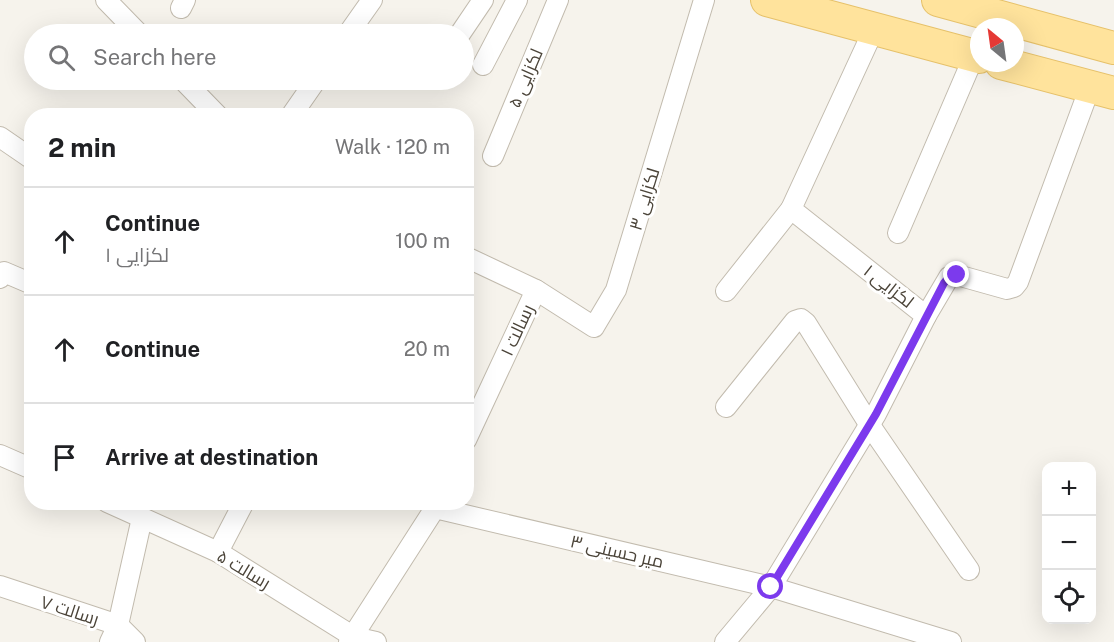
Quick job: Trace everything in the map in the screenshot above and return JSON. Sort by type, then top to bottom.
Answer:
[{"type":"main road","points":[[767,0],[970,55]]},
{"type":"main road","points":[[938,0],[1114,48]]},
{"type":"main road","points":[[1024,69],[1102,90]]},
{"type":"street","points":[[106,0],[129,24]]},
{"type":"street","points":[[355,24],[372,0]]},
{"type":"street","points":[[467,24],[483,0]]},
{"type":"street","points":[[483,64],[517,0]]},
{"type":"street","name":"لکزایی ۵","points":[[493,156],[558,0]]},
{"type":"street","name":"لکزایی ۳","points":[[536,290],[594,327],[616,290],[704,0]]},
{"type":"street","points":[[726,291],[791,209],[874,29]]},
{"type":"street","points":[[898,233],[978,72]]},
{"type":"street","points":[[193,90],[210,108]]},
{"type":"street","points":[[297,108],[309,90]]},
{"type":"street","points":[[926,316],[949,277],[957,275],[1006,289],[1014,287],[1018,282],[1102,90]]},
{"type":"street","points":[[0,136],[24,153]]},
{"type":"street","name":"لکزایی ۱","points":[[725,642],[771,587],[869,424],[926,316],[791,209]]},
{"type":"street","name":"رسالت ۱","points":[[474,261],[536,290],[474,423]]},
{"type":"street","points":[[0,278],[4,272],[24,281]]},
{"type":"street","points":[[726,407],[795,321],[801,319],[806,323],[869,424],[969,570]]},
{"type":"street","points":[[0,455],[24,466]]},
{"type":"street","name":"رسالت ۵","points":[[124,510],[218,552],[351,640],[376,642]]},
{"type":"street","points":[[218,552],[240,510]]},
{"type":"street","name":"میر حسینی ۳","points":[[351,640],[433,510]]},
{"type":"street","name":"میر حسینی ۳","points":[[456,510],[771,587],[913,637],[951,642]]},
{"type":"street","points":[[114,634],[142,518]]},
{"type":"street","name":"رسالت ۷","points":[[0,586],[135,642]]},
{"type":"route","points":[[771,587],[876,414],[944,283],[949,277],[957,275]]}]
